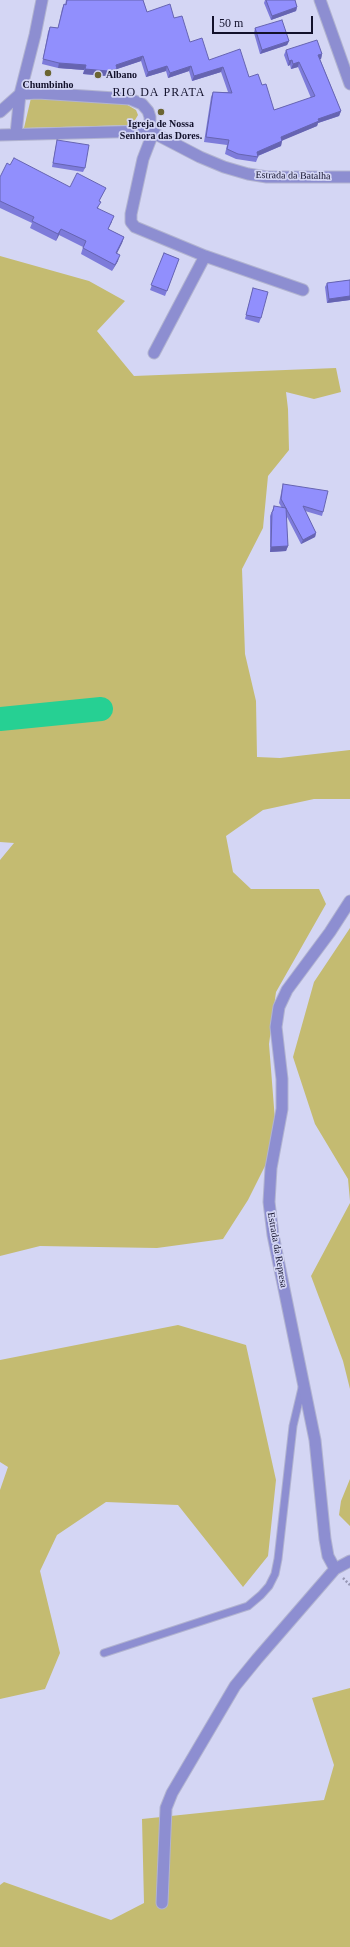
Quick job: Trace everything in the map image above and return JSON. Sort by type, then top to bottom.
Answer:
[{"type":"street","points":[[16,134],[20,94],[42,0]]},
{"type":"street","points":[[320,0],[350,84]]},
{"type":"street","points":[[0,112],[20,94],[32,92],[130,99],[142,104],[148,111],[150,117],[151,132],[143,159],[131,214],[132,222],[135,227],[205,256],[303,290]]},
{"type":"street","name":"Estrada da Batalha","points":[[0,135],[151,132],[212,162],[248,174],[267,177],[350,177]]},
{"type":"street","points":[[154,353],[205,256]]},
{"type":"street","name":"Estrada da Represa","points":[[335,1569],[328,1556],[314,1440],[304,1382],[283,1288],[273,1235],[269,1202],[271,1168],[282,1109],[282,1079],[276,1027],[279,1007],[287,990],[330,932],[350,900]]},
{"type":"street","points":[[162,1904],[166,1808],[172,1793],[235,1686],[256,1659],[335,1569],[350,1561]]},
{"type":"lane","points":[[104,1653],[248,1606],[262,1595],[269,1586],[275,1574],[278,1559],[293,1426],[304,1382]]},
{"type":"shaded area","points":[[31,98],[119,100],[136,110],[138,115],[132,125],[24,128]]},
{"type":"shaded area","points":[[0,256],[89,281],[125,301],[97,331],[134,376],[336,368],[341,392],[314,399],[286,392],[289,450],[268,476],[263,528],[242,569],[245,654],[256,701],[257,757],[280,758],[350,750],[350,799],[314,799],[263,810],[226,836],[233,872],[251,889],[319,889],[326,904],[276,992],[269,1044],[276,1133],[267,1162],[248,1200],[223,1239],[157,1248],[40,1246],[0,1256],[0,860],[14,843],[0,842]]},
{"type":"shaded area","points":[[350,928],[350,1201],[348,1179],[315,1124],[293,1057],[314,982]]},
{"type":"shaded area","points":[[350,1203],[350,1389],[343,1361],[311,1276]]},
{"type":"shaded area","points":[[178,1325],[246,1345],[276,1480],[268,1556],[243,1587],[178,1505],[106,1502],[57,1535],[40,1571],[60,1653],[45,1689],[0,1699],[0,1490],[8,1467],[0,1462],[0,1360]]},
{"type":"shaded area","points":[[350,1479],[350,1526],[339,1515],[341,1501]]},
{"type":"shaded area","points":[[350,1688],[350,1947],[0,1947],[0,1885],[4,1882],[111,1920],[144,1903],[142,1819],[324,1800],[334,1765],[312,1698]]},
{"type":"building","points":[[67,0],[143,0],[147,12],[170,4],[174,18],[182,16],[190,42],[202,38],[209,60],[240,49],[249,77],[258,74],[262,85],[266,84],[274,110],[315,96],[299,62],[293,64],[292,60],[289,61],[286,50],[317,40],[322,54],[318,55],[341,111],[318,119],[319,121],[281,137],[282,141],[257,152],[258,157],[238,154],[227,149],[229,140],[206,137],[213,92],[232,93],[223,67],[194,76],[191,66],[170,73],[167,66],[148,72],[143,56],[116,65],[117,69],[108,71],[85,69],[86,65],[59,63],[43,59],[50,27],[58,28],[64,4],[66,5]]},
{"type":"building","points":[[266,0],[295,0],[297,7],[272,16]]},
{"type":"building","points":[[282,20],[289,41],[262,50],[255,28]]},
{"type":"building","points":[[57,140],[89,145],[85,168],[53,163]]},
{"type":"building","points":[[14,158],[70,187],[77,173],[106,188],[97,208],[114,216],[108,229],[124,237],[116,253],[120,255],[115,265],[83,248],[86,241],[61,229],[58,234],[32,221],[34,217],[0,201],[0,177],[7,163],[10,165]]},
{"type":"building","points":[[164,253],[179,259],[167,291],[151,285]]},
{"type":"building","points":[[350,280],[350,296],[329,299],[327,283]]},
{"type":"building","points":[[253,288],[268,292],[261,318],[246,315]]},
{"type":"building","points":[[283,484],[328,491],[323,512],[303,506],[316,533],[303,540],[281,499]]},
{"type":"building","points":[[274,506],[286,508],[288,546],[271,547],[272,512]]},
{"type":"waterway","points":[[0,719],[101,709]]},
{"type":"place","name":"Chumbinho","points":[[48,73]]},
{"type":"place","name":"Albano","points":[[98,75]]},
{"type":"place","name":"Igreja de Nossa Senhora das Dores.","points":[[161,112]]},
{"type":"district","name":"RIO DA PRATA","points":[[159,93]]}]
